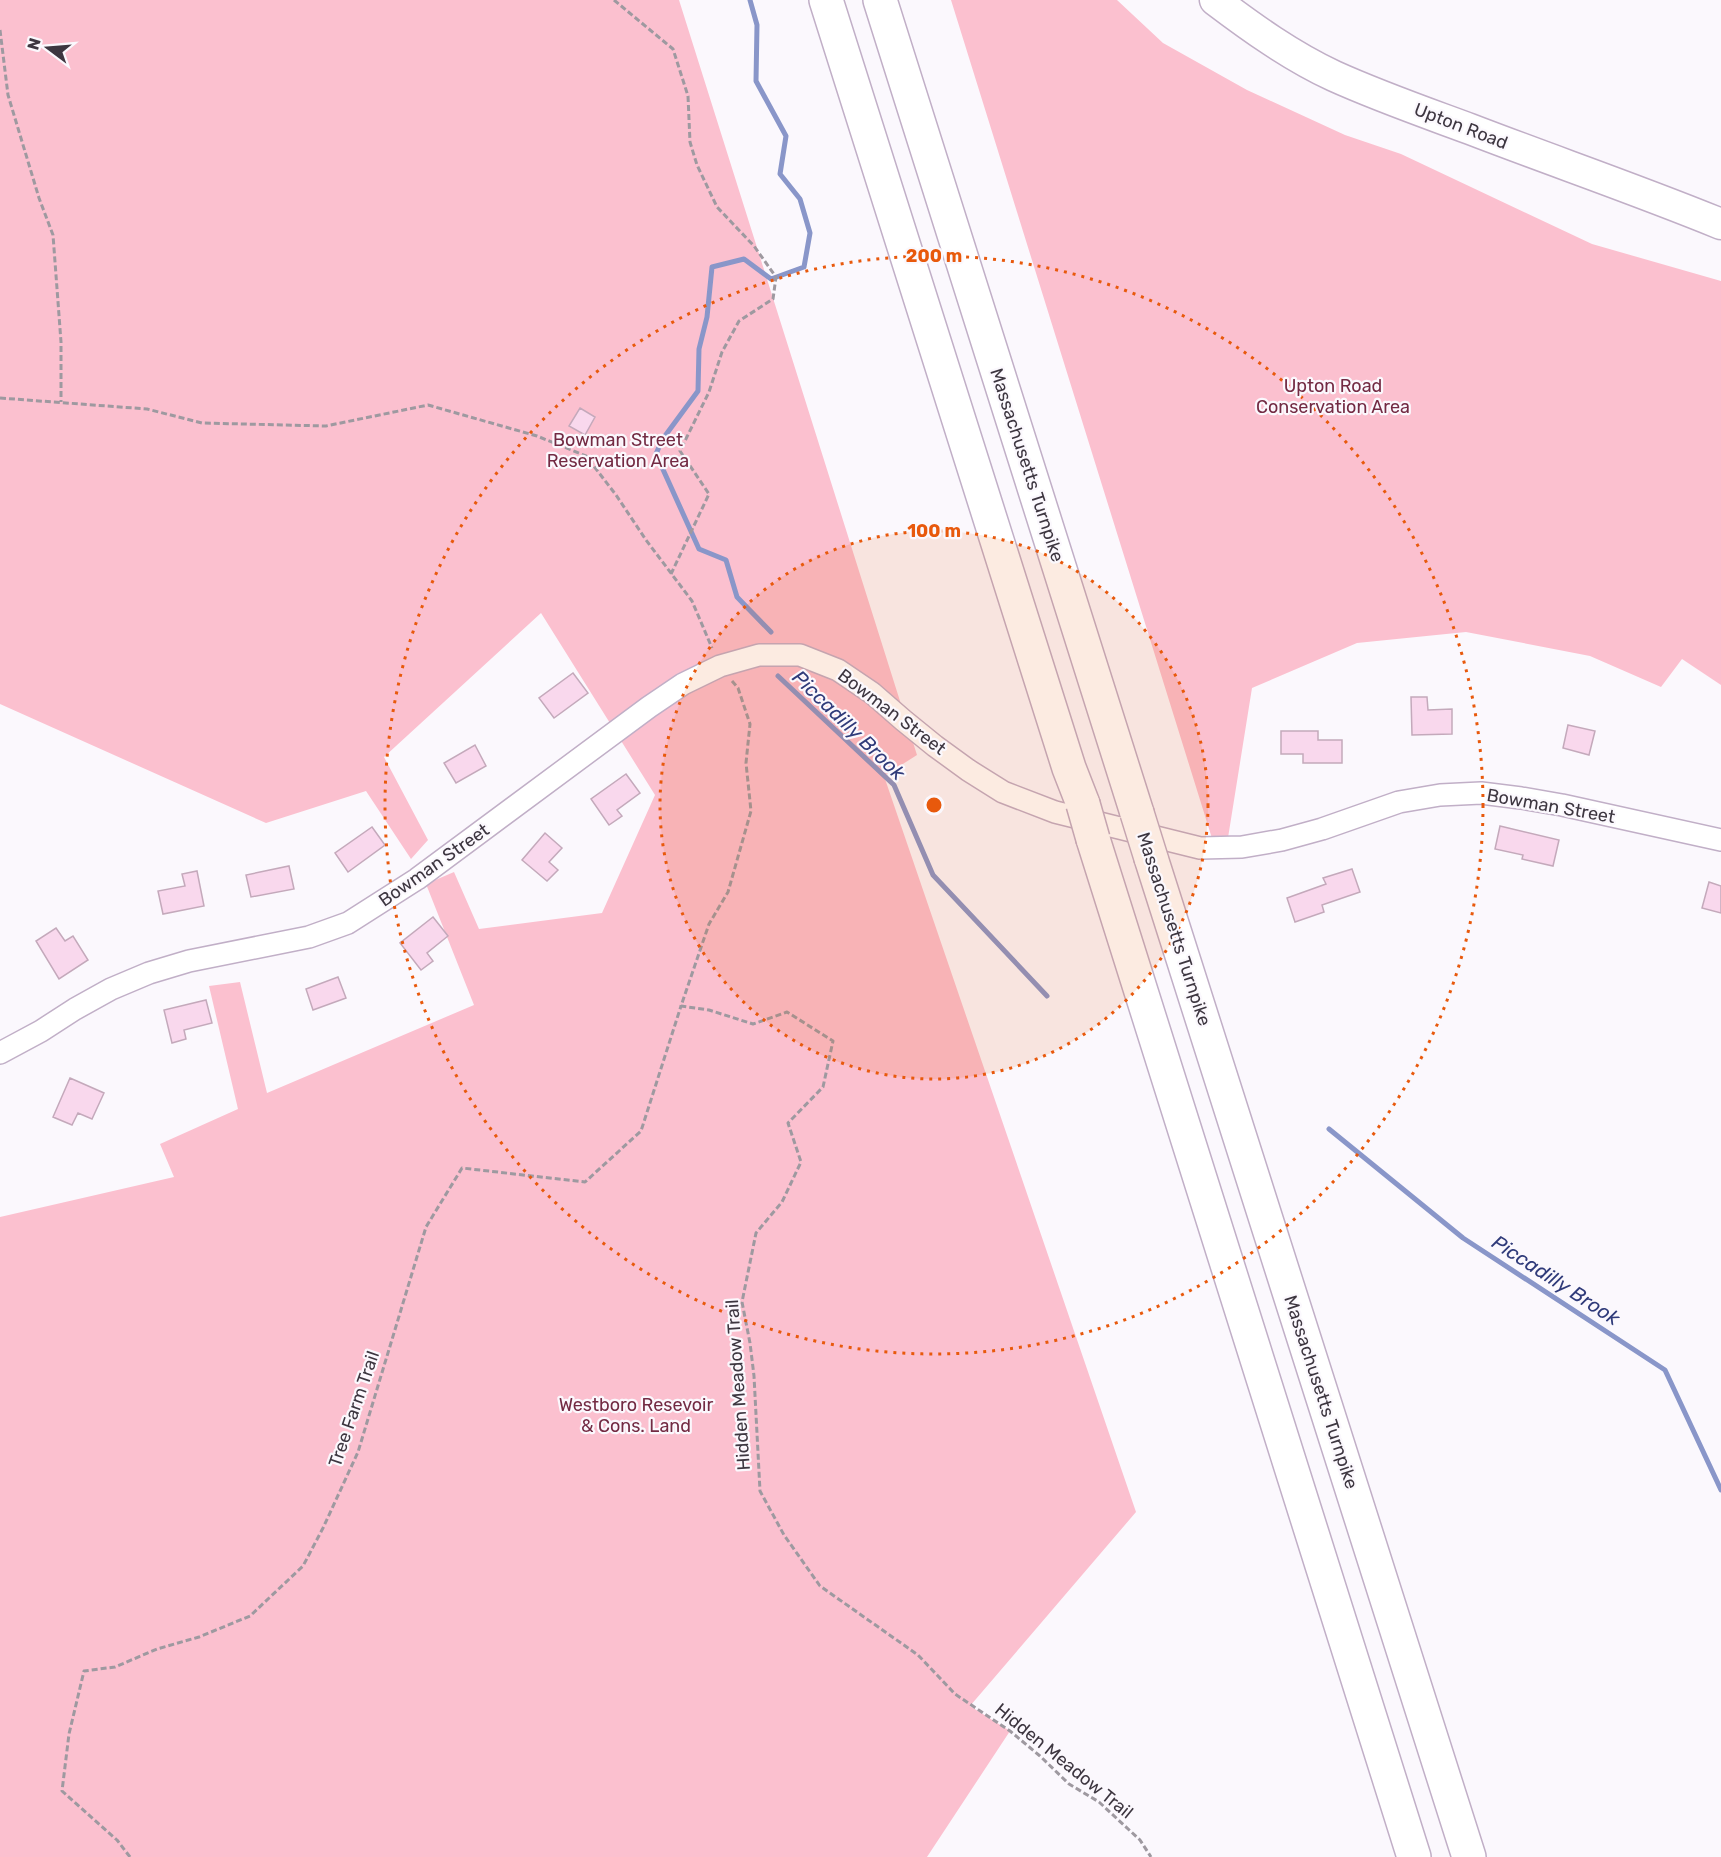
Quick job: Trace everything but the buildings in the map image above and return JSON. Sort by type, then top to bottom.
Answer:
[{"type":"highway","points":[[826,0],[1065,756],[1083,804],[1414,1857]]},
{"type":"highway","name":"Massachusetts Turnpike","points":[[880,0],[1469,1857]]},
{"type":"main road","name":"Upton Road","points":[[1215,0],[1287,50],[1332,75],[1408,106],[1640,191],[1721,224]]},
{"type":"street","name":"Bowman Street","points":[[0,1053],[111,989],[149,973],[189,961],[309,937],[348,923],[417,879],[683,684],[720,666],[759,655],[800,654],[838,670],[872,693],[935,746],[1003,792],[1055,812],[1200,848],[1242,847],[1282,840],[1322,830],[1399,802],[1440,795],[1481,793],[1562,805],[1721,840]]},
{"type":"path","points":[[614,0],[673,49],[688,96],[690,142],[697,165],[717,207],[754,246],[776,277],[773,299],[739,321],[722,352],[709,392],[680,451],[710,494],[671,574]]},
{"type":"path","points":[[0,30],[8,95],[52,235],[61,342],[61,402]]},
{"type":"path","points":[[0,398],[147,409],[201,423],[326,426],[428,405],[537,436],[586,456],[692,601],[720,666],[738,688],[750,723],[746,763],[751,811],[728,892],[709,924],[681,1006]]},
{"type":"path","name":"Tree Farm Trail","points":[[130,1857],[117,1840],[62,1791],[69,1734],[84,1671],[115,1667],[157,1649],[199,1637],[250,1616],[303,1566],[358,1452],[426,1227],[462,1168],[585,1182],[641,1131],[681,1006]]},
{"type":"path","name":"Hidden Meadow Trail","points":[[681,1006],[709,1010],[753,1024],[788,1012],[833,1041],[823,1087],[788,1123],[801,1162],[782,1202],[756,1233],[742,1302],[750,1343],[756,1400],[760,1491],[784,1535],[820,1586],[918,1655],[955,1694],[1010,1731],[1069,1784],[1099,1802],[1140,1840],[1151,1857]]},
{"type":"green space","name":"Westboro Resevoir & Cons. Land","points":[[0,0],[679,0],[917,755],[884,776],[1136,1512],[970,1706],[1010,1731],[927,1857],[0,1857],[0,1217],[174,1177],[160,1144],[238,1109],[209,986],[240,982],[267,1093],[474,1005],[426,884],[454,872],[479,929],[602,913],[655,795],[541,613],[384,757],[428,840],[411,859],[366,791],[266,823],[0,704]]},
{"type":"green space","name":"Upton Road Conservation Area","points":[[951,0],[1117,0],[1163,43],[1247,90],[1345,135],[1401,154],[1592,244],[1721,281],[1721,685],[1682,659],[1661,687],[1590,656],[1466,632],[1357,643],[1252,688],[1227,844],[1215,848]]},
{"type":"waterway","name":"Piccadilly Brook","points":[[750,0],[757,25],[756,81],[786,136],[780,174],[800,199],[810,233],[804,267],[771,279],[744,259],[712,267],[707,317],[699,349],[698,391],[662,440],[656,454],[699,549],[726,560],[737,597],[771,632]]},
{"type":"waterway","name":"Piccadilly Brook","points":[[778,676],[894,785],[933,875],[1047,996]]},
{"type":"waterway","name":"Piccadilly Brook","points":[[1329,1129],[1463,1238],[1665,1370],[1721,1490]]},
{"type":"park label","name":"Bowman Street Reservation Area","points":[[618,450]]}]
